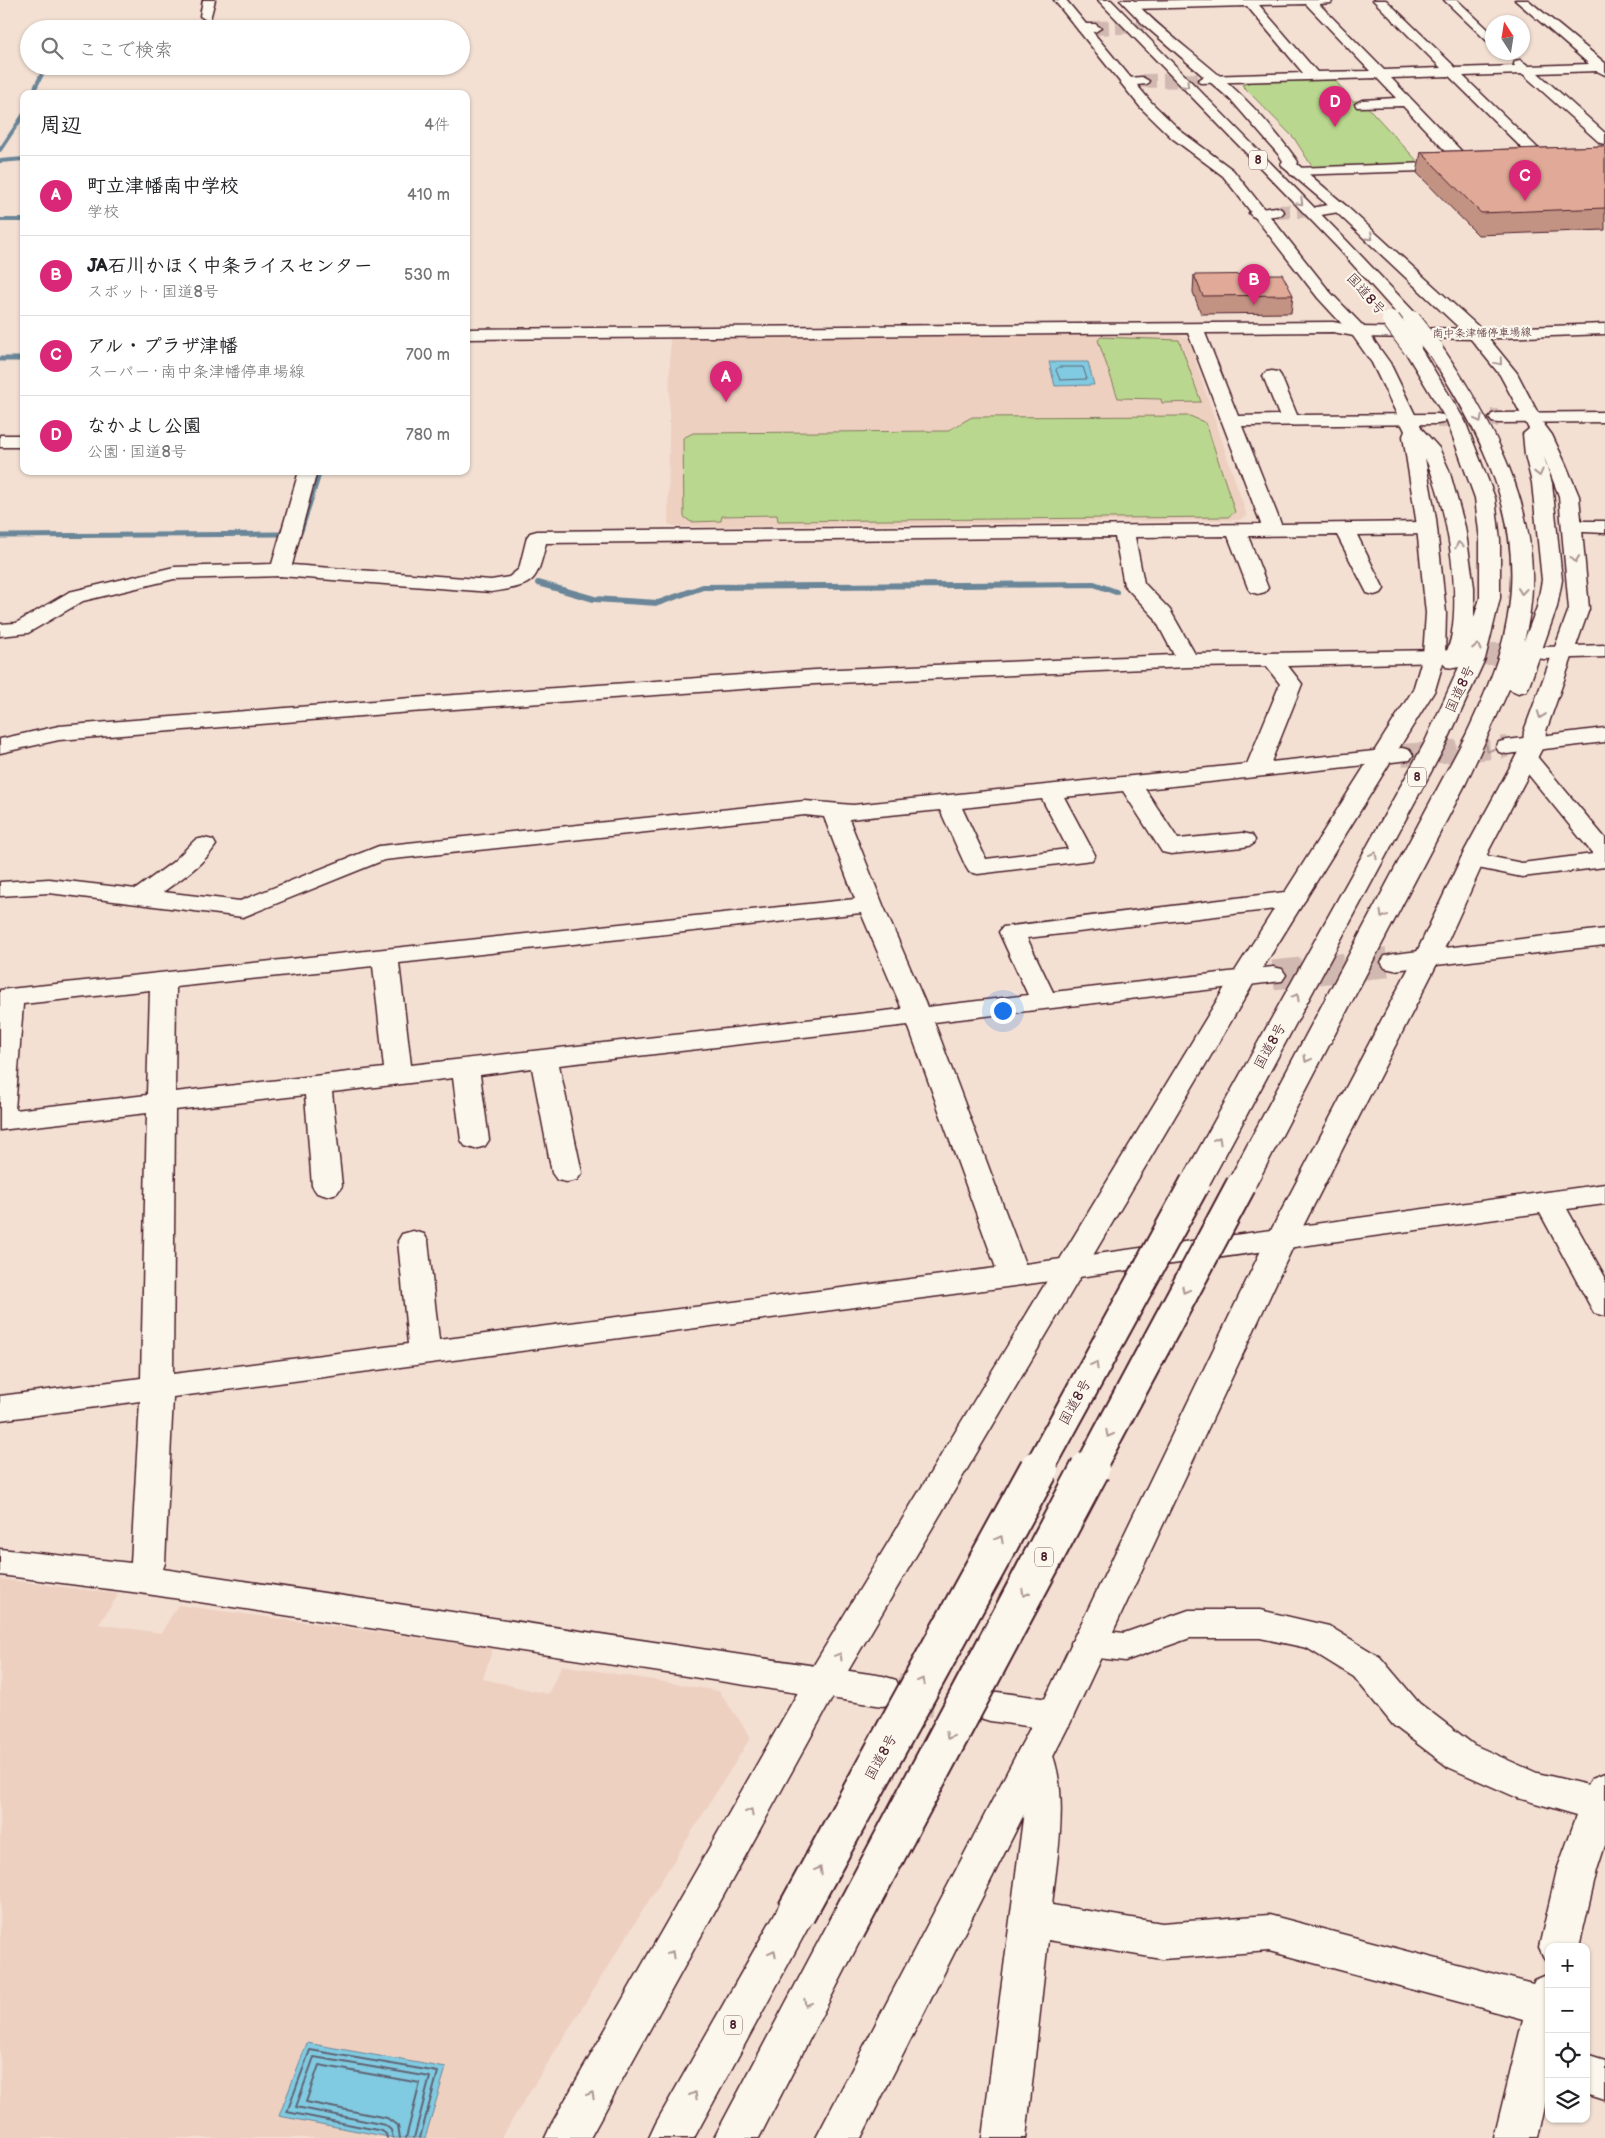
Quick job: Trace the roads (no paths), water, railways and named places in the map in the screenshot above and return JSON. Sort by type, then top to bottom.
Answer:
[{"type":"main road","points":[[206,16],[209,0]]},
{"type":"main road","points":[[1060,0],[1140,80],[1161,121],[1223,171],[1234,166]]},
{"type":"main road","points":[[1292,168],[1471,165],[1404,102],[1380,74],[1309,0]]},
{"type":"main road","points":[[1136,16],[1250,2],[1329,0]]},
{"type":"main road","points":[[1379,0],[1550,162],[1526,163]]},
{"type":"main road","points":[[1440,0],[1455,0]]},
{"type":"main road","points":[[1450,0],[1485,32]]},
{"type":"main road","points":[[1520,0],[1604,69]]},
{"type":"main road","points":[[1250,2],[1313,76]]},
{"type":"main road","points":[[1096,7],[1110,34]]},
{"type":"main road","name":"国道8号","points":[[670,2138],[796,1913],[1435,744],[1474,659],[1490,598],[1490,540],[1484,498],[1472,457],[1412,320],[1136,16],[1096,7]]},
{"type":"main road","name":"8","points":[[1096,7],[1234,166]]},
{"type":"main road","points":[[838,2138],[1056,1715],[1282,1238],[1427,958],[1522,749],[1535,731],[1554,652],[1579,609],[1568,496],[1543,435],[1508,373],[1476,334],[1331,209],[1292,168],[1291,162],[1270,135],[1211,79],[1136,16]]},
{"type":"main road","name":"8","points":[[1136,16],[1149,37],[1227,104],[1257,137],[1292,168]]},
{"type":"main road","points":[[1516,60],[1605,140]]},
{"type":"main road","points":[[1211,79],[1604,69]]},
{"type":"main road","points":[[1362,104],[1404,102]]},
{"type":"main road","points":[[1178,116],[1234,166],[1271,208],[1324,296],[1359,332],[1419,423],[1421,437],[1443,477],[1461,553],[1465,594],[1463,633],[1451,673],[1427,725],[1435,744]]},
{"type":"main road","points":[[1271,208],[1292,214]]},
{"type":"main road","name":"国道8号","points":[[736,2138],[1375,929],[1410,869],[1477,738],[1503,677],[1513,649],[1523,581],[1520,543],[1512,499],[1497,457],[1464,392],[1423,348],[1388,317]]},
{"type":"main road","name":"南中条津幡停車場線","points":[[470,334],[1333,327],[1359,332],[1476,334],[1605,329]]},
{"type":"main road","points":[[1195,329],[1272,529]]},
{"type":"main road","points":[[1272,376],[1290,420]]},
{"type":"main road","points":[[1498,418],[1534,422],[1605,417]]},
{"type":"main road","points":[[1231,421],[1290,420],[1419,423]]},
{"type":"main road","name":"8","points":[[1410,869],[1432,856],[1501,726],[1528,664],[1547,607],[1552,580],[1542,483],[1534,455],[1532,434],[1534,422]]},
{"type":"main road","points":[[567,2138],[822,1683],[1244,979],[1293,900],[1391,757],[1424,690],[1438,656],[1436,613],[1426,528],[1412,436],[1419,423]]},
{"type":"main road","points":[[0,441],[20,440]]},
{"type":"main road","points":[[280,570],[307,475]]},
{"type":"main road","points":[[1572,527],[1605,527]]},
{"type":"main road","points":[[0,630],[20,629],[76,596],[174,573],[280,570],[491,586],[514,582],[529,572],[537,537],[1426,528]]},
{"type":"main road","points":[[1344,529],[1374,589]]},
{"type":"main road","points":[[1236,530],[1258,588]]},
{"type":"main road","points":[[1124,531],[1134,585],[1163,614],[1188,661]]},
{"type":"main road","points":[[1554,652],[1605,651]]},
{"type":"main road","points":[[0,746],[59,734],[421,705],[815,677],[1188,661],[1438,656]]},
{"type":"main road","points":[[1257,769],[1291,684],[1273,660]]},
{"type":"main road","points":[[1522,749],[1605,735]]},
{"type":"main road","points":[[1522,749],[1605,853]]},
{"type":"main road","points":[[0,889],[49,886],[243,909],[379,854],[805,808],[853,812],[1257,769],[1391,757]]},
{"type":"main road","points":[[1130,783],[1171,847],[1243,840]]},
{"type":"main road","points":[[948,802],[978,867],[1083,855],[1049,791]]},
{"type":"main road","points":[[834,811],[870,906],[918,1016],[1014,1276]]},
{"type":"main road","points":[[142,896],[182,867],[204,845]]},
{"type":"main road","points":[[1472,860],[1522,870],[1605,860]]},
{"type":"main road","points":[[1044,1002],[1012,932],[1293,900]]},
{"type":"main road","points":[[0,1116],[5,998],[870,906]]},
{"type":"main road","points":[[1394,962],[1605,937]]},
{"type":"main road","points":[[385,957],[399,1076]]},
{"type":"main road","points":[[0,1121],[1273,975]]},
{"type":"main road","points":[[140,1580],[148,1563],[157,1388],[163,1103],[163,981]]},
{"type":"main road","points":[[544,1059],[567,1173]]},
{"type":"main road","points":[[465,1068],[475,1140]]},
{"type":"main road","points":[[318,1085],[327,1186]]},
{"type":"main road","points":[[0,1408],[1014,1276],[1605,1194]]},
{"type":"main road","points":[[1549,1203],[1605,1305]]},
{"type":"main road","points":[[413,1241],[425,1353]]},
{"type":"main road","points":[[0,1562],[140,1580],[883,1692]]},
{"type":"main road","points":[[1089,1643],[1125,1647],[1189,1624],[1260,1624],[1316,1636],[1367,1667],[1406,1714],[1462,1756],[1531,1787],[1603,1799],[1577,1870],[1560,1943]]},
{"type":"main road","points":[[990,1706],[1056,1715]]},
{"type":"main road","points":[[1007,2138],[1044,1811],[1035,1755]]},
{"type":"main road","points":[[1031,1920],[1162,1941],[1268,1934],[1545,2000]]},
{"type":"main road","points":[[1516,2138],[1542,2059],[1545,2024]]},
{"type":"main road","points":[[1590,2075],[1605,2080]]},
{"type":"water","points":[[1049,362],[1088,362],[1094,385],[1055,386]]},
{"type":"water","points":[[307,2043],[446,2068],[425,2138],[394,2138],[279,2116]]},
{"type":"waterway","points":[[34,90],[42,75]]},
{"type":"waterway","points":[[0,150],[20,120]]},
{"type":"waterway","points":[[0,161],[20,159]]},
{"type":"waterway","points":[[0,220],[20,220]]},
{"type":"waterway","points":[[0,359],[20,359]]},
{"type":"waterway","points":[[301,531],[319,475]]},
{"type":"waterway","points":[[0,536],[280,534]]},
{"type":"waterway","points":[[538,583],[594,599],[658,603],[703,587],[1094,584],[1116,592]]},
{"type":"tunnel","points":[[1095,28],[1144,26]]},
{"type":"tunnel","points":[[1142,81],[1205,80]]},
{"type":"tunnel","points":[[1276,212],[1321,210]]},
{"type":"tunnel","points":[[1437,419],[1498,418]]},
{"type":"tunnel","points":[[1449,655],[1536,653]]},
{"type":"tunnel","points":[[1402,755],[1507,747]]},
{"type":"tunnel","points":[[1273,975],[1394,962]]},
{"type":"tunnel","points":[[897,1693],[983,1705]]},
{"type":"place","name":"なかよし公園","points":[[1335,127]]},
{"type":"place","name":"アル・プラザ津幡","points":[[1525,201]]},
{"type":"place","name":"JA石川かほく中条ライスセンター","points":[[1254,305]]},
{"type":"place","name":"町立津幡南中学校","points":[[726,402]]}]
